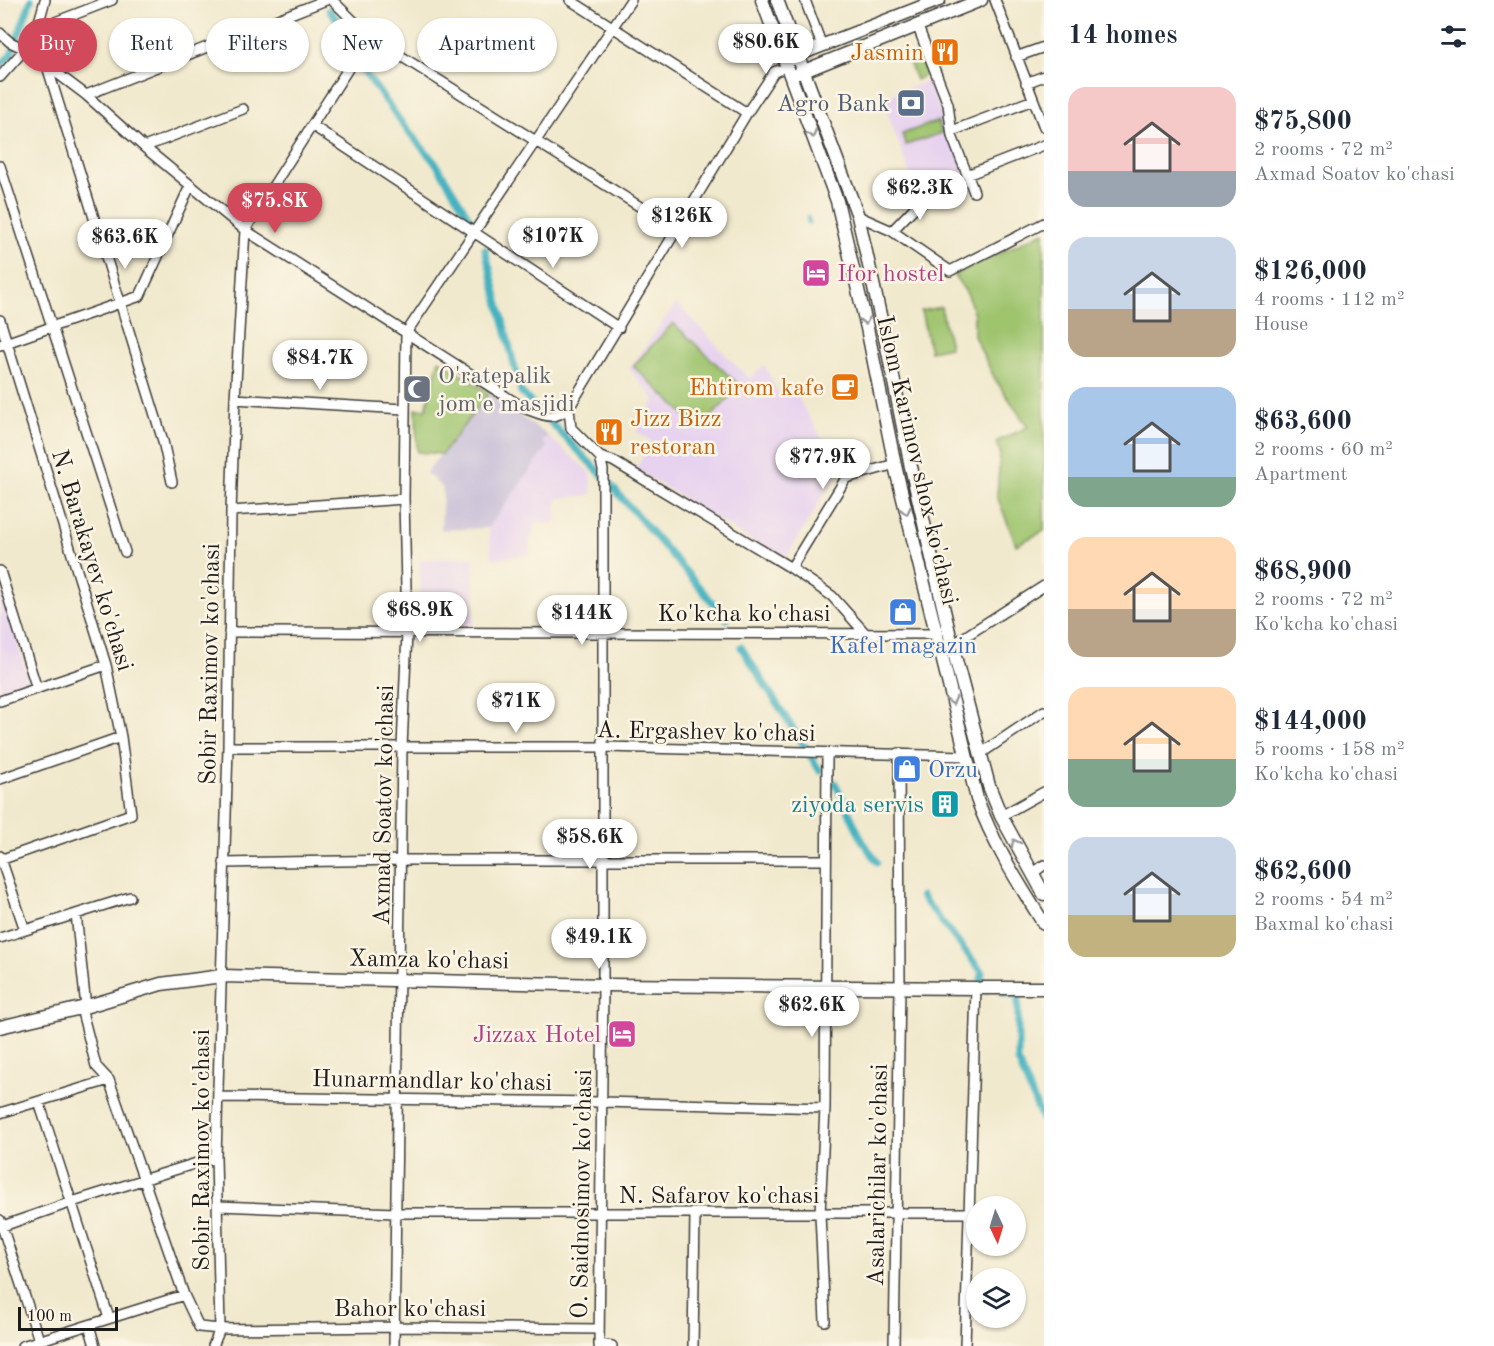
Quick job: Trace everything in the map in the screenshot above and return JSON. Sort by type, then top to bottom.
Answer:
[{"type":"main road","name":"Islom Karimov shox ko'chasi","points":[[762,0],[837,201],[896,467],[982,814],[1008,866],[1044,924]]},
{"type":"main road","name":"Islom Karimov shox ko'chasi","points":[[777,0],[798,55],[790,72]]},
{"type":"main road","points":[[790,72],[798,55],[939,0]]},
{"type":"main road","points":[[790,72],[918,27],[981,0]]},
{"type":"main road","name":"Islom Karimov shox ko'chasi","points":[[790,72],[858,216],[911,467],[980,754],[1001,816],[1044,894]]},
{"type":"main road","points":[[884,407],[886,411],[892,413],[898,409],[899,405]]},
{"type":"main road","points":[[896,467],[901,463],[906,463],[911,467]]},
{"type":"main road","name":"Xamza ko'chasi","points":[[0,1027],[83,1007],[160,984],[222,976],[603,985],[1044,988]]},
{"type":"street","points":[[40,18],[45,0]]},
{"type":"street","points":[[65,18],[112,0]]},
{"type":"street","points":[[86,95],[326,0]]},
{"type":"street","points":[[332,0],[350,18]]},
{"type":"street","points":[[570,0],[747,112]]},
{"type":"street","points":[[406,333],[631,0]]},
{"type":"street","points":[[805,0],[822,46]]},
{"type":"street","points":[[994,0],[1033,100],[1041,110],[1044,126]]},
{"type":"street","points":[[918,27],[948,104],[952,131],[974,192]]},
{"type":"street","points":[[0,33],[17,45]]},
{"type":"street","points":[[0,46],[17,45]]},
{"type":"street","points":[[0,77],[17,45]]},
{"type":"street","points":[[1016,57],[1044,47]]},
{"type":"street","points":[[405,59],[677,230]]},
{"type":"street","points":[[49,72],[163,441],[172,482]]},
{"type":"street","points":[[55,72],[86,95],[144,147],[245,230],[524,408],[544,416],[559,416],[569,408],[747,112],[774,72],[790,72]]},
{"type":"street","name":"Sobir Raximov ko'chasi","points":[[220,1329],[216,1157],[228,747],[231,511],[245,230],[347,72]]},
{"type":"street","points":[[1026,83],[1044,76]]},
{"type":"street","points":[[952,131],[1033,100]]},
{"type":"street","points":[[144,147],[243,109]]},
{"type":"street","points":[[313,126],[619,328]]},
{"type":"street","points":[[968,176],[1044,145]]},
{"type":"street","points":[[0,166],[125,552]]},
{"type":"street","points":[[4,344],[140,296],[190,186]]},
{"type":"street","points":[[892,231],[915,207],[935,195]]},
{"type":"street","points":[[858,216],[892,231],[950,271],[1044,223]]},
{"type":"street","name":"N. Barakayev ko'chasi","points":[[0,320],[4,344],[106,665],[122,737],[131,814],[0,858]]},
{"type":"street","name":"Axmad Soatov ko'chasi","points":[[394,1346],[402,747],[407,633],[404,500],[406,333]]},
{"type":"street","points":[[235,399],[404,409]]},
{"type":"street","points":[[569,408],[571,428],[600,457],[613,461],[791,568],[832,596],[865,633]]},
{"type":"street","name":"O. Saidnosimov ko'chasi","points":[[599,1345],[604,747],[603,470],[600,457]]},
{"type":"street","points":[[791,568],[846,478],[896,467]]},
{"type":"street","points":[[231,511],[404,500]]},
{"type":"street","points":[[0,571],[37,689]]},
{"type":"street","points":[[952,645],[1044,586]]},
{"type":"street","name":"Ko'kcha ko'chasi","points":[[229,632],[936,634]]},
{"type":"street","points":[[0,701],[106,665]]},
{"type":"street","points":[[980,754],[1044,711]]},
{"type":"street","points":[[0,779],[122,737]]},
{"type":"street","name":"A. Ergashev ko'chasi","points":[[228,747],[604,747],[966,756]]},
{"type":"street","name":"Asalarichilar ko'chasi","points":[[894,1346],[900,988],[899,753]]},
{"type":"street","points":[[825,1321],[820,1214],[825,1108],[827,754]]},
{"type":"street","points":[[1001,816],[1044,792]]},
{"type":"street","points":[[0,858],[25,930]]},
{"type":"street","points":[[224,863],[402,860],[825,860]]},
{"type":"street","points":[[1032,874],[1044,865]]},
{"type":"street","points":[[0,939],[130,897]]},
{"type":"street","points":[[76,914],[83,1007],[96,1066],[109,1080],[184,1294],[199,1327],[220,1329],[213,1346]]},
{"type":"street","points":[[970,1196],[982,988]]},
{"type":"street","points":[[0,1113],[109,1080]]},
{"type":"street","name":"Hunarmandlar ko'chasi","points":[[219,1096],[825,1108]]},
{"type":"street","points":[[39,1102],[110,1318]]},
{"type":"street","points":[[39,1340],[1,1225],[216,1157]]},
{"type":"street","name":"N. Safarov ko'chasi","points":[[218,1206],[395,1213],[966,1213]]},
{"type":"street","points":[[693,1346],[695,1214]]},
{"type":"street","points":[[965,1346],[968,1256]]},
{"type":"street","points":[[22,1346],[184,1294]]},
{"type":"street","points":[[88,1325],[96,1346]]},
{"type":"street","name":"Bahor ko'chasi","points":[[220,1329],[394,1327],[599,1329]]},
{"type":"street","points":[[599,1345],[612,1346]]},
{"type":"shaded area","points":[[928,81],[943,117],[945,117],[965,176],[916,191],[882,98]]},
{"type":"shaded area","points":[[676,303],[749,379],[765,365],[779,395],[794,391],[840,469],[784,561],[636,469],[652,441],[636,432],[655,400],[629,369]]},
{"type":"shaded area","points":[[489,393],[548,436],[542,441],[547,447],[488,528],[441,530],[443,488],[426,473]]},
{"type":"shaded area","points":[[548,436],[590,473],[592,495],[557,499],[556,523],[537,522],[529,541],[531,554],[492,559],[488,528],[547,447],[542,441]]},
{"type":"shaded area","points":[[473,557],[474,625],[421,627],[420,560]]},
{"type":"shaded area","points":[[0,588],[29,680],[28,685],[0,695]]},
{"type":"green space","points":[[917,53],[926,75],[916,80],[907,57]]},
{"type":"green space","points":[[938,121],[942,133],[906,145],[902,134]]},
{"type":"green space","points":[[1044,232],[1044,531],[1016,545],[997,496],[1000,452],[996,442],[1028,427],[995,379],[974,336],[974,315],[968,295],[954,275]]},
{"type":"green space","points":[[941,307],[950,347],[930,351],[921,311]]},
{"type":"green space","points":[[673,323],[740,386],[700,429],[633,366]]},
{"type":"green space","points":[[439,360],[489,393],[442,454],[417,452],[416,409],[426,409]]},
{"type":"waterway","points":[[0,65],[11,55],[31,0]]},
{"type":"waterway","points":[[329,10],[336,18]]},
{"type":"waterway","points":[[364,72],[408,131],[437,165],[472,222]]},
{"type":"waterway","points":[[808,216],[809,218],[807,219],[807,217],[808,216]]},
{"type":"waterway","points":[[809,218],[810,221],[807,219],[809,218]]},
{"type":"waterway","points":[[810,221],[809,224],[807,222],[810,221]]},
{"type":"waterway","points":[[485,249],[521,392],[603,476],[727,619]]},
{"type":"waterway","points":[[741,647],[820,771]]},
{"type":"waterway","points":[[835,783],[863,842],[877,862]]},
{"type":"waterway","points":[[921,896],[982,972],[981,979],[986,990]]},
{"type":"waterway","points":[[1003,993],[1018,995],[1018,1061],[1044,1124]]},
{"type":"place","name":"Jasmin","points":[[945,52]]},
{"type":"place","name":"Agro Bank","points":[[911,103]]},
{"type":"place","name":"Ifor hostel","points":[[816,273]]},
{"type":"place","name":"Ehtirom kafe","points":[[845,387]]},
{"type":"place","name":"O'ratepalik jom'e masjidi","points":[[417,389]]},
{"type":"place","name":"Jizz Bizz restoran","points":[[609,432]]},
{"type":"place","name":"Kafel magazin","points":[[903,612]]},
{"type":"place","name":"Orzu","points":[[907,769]]},
{"type":"place","name":"ziyoda servis","points":[[945,804]]},
{"type":"place","name":"Jizzax Hotel","points":[[622,1034]]}]
